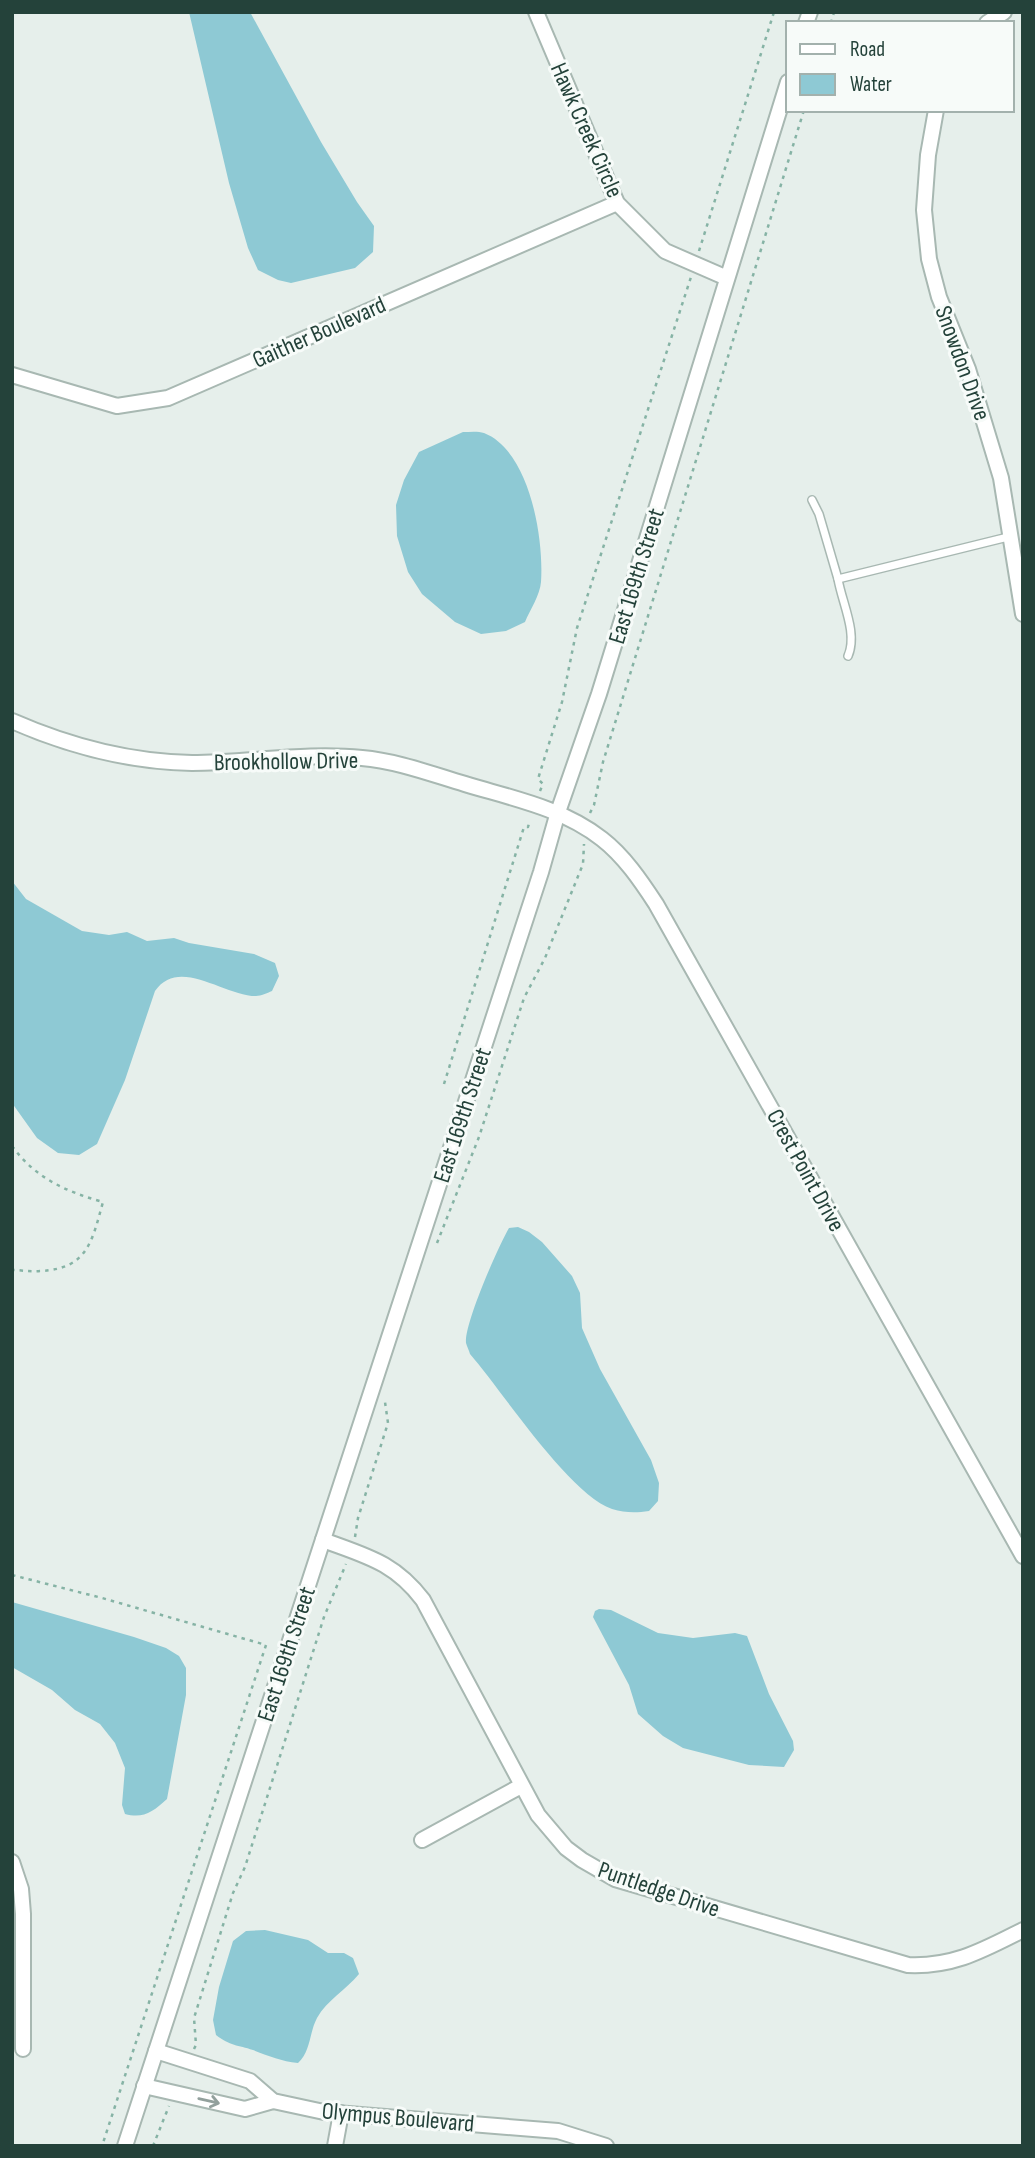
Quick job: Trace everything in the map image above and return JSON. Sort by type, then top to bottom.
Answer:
[{"type":"street","name":"Hawk Creek Circle","points":[[536,12],[617,203],[665,251],[727,278]]},
{"type":"street","name":"East 169th Street","points":[[125,2146],[541,872],[558,812],[599,694],[786,88]]},
{"type":"street","name":"Snowdon Drive","points":[[936,112],[928,155],[924,211],[929,259],[939,297],[983,413],[1001,478],[1023,614]]},
{"type":"street","name":"Gaither Boulevard","points":[[12,375],[117,406],[168,398],[617,203]]},
{"type":"street","name":"Brookhollow Drive","points":[[12,721],[60,740],[125,757],[191,763],[325,757],[395,763],[558,812]]},
{"type":"street","name":"Crest Point Drive","points":[[558,812],[601,839],[638,878],[656,904],[1023,1556]]},
{"type":"street","name":"Puntledge Drive","points":[[323,1539],[386,1565],[400,1574],[423,1601],[538,1815],[566,1848],[615,1879],[897,1963],[923,1966],[948,1964],[1023,1930]]},
{"type":"street","points":[[422,1840],[521,1786]]},
{"type":"street","points":[[12,1862],[21,1889],[23,1914],[23,2049]]},
{"type":"street","name":"Olympus Boulevard","points":[[156,2051],[250,2081],[273,2101]]},
{"type":"street","name":"Olympus Boulevard","points":[[145,2086],[245,2109],[273,2101],[341,2113],[558,2131],[606,2146]]},
{"type":"street","points":[[335,2146],[341,2113]]},
{"type":"lane","points":[[813,500],[838,579],[850,631],[852,646],[848,656]]},
{"type":"lane","points":[[838,579],[1012,536]]},
{"type":"path","points":[[444,1084],[524,827],[528,827],[542,784],[538,779],[562,702],[577,628],[774,12]]},
{"type":"path","points":[[436,1246],[479,1137],[524,999],[545,958],[583,864],[585,830],[594,805],[607,749],[803,112]]},
{"type":"path","points":[[12,1146],[21,1158],[45,1179],[69,1193],[103,1202],[91,1243],[81,1256],[55,1269],[12,1270]]},
{"type":"path","points":[[188,2062],[196,2045],[194,2018],[229,1905],[245,1867],[324,1617],[351,1550],[358,1518],[388,1423],[384,1399]]},
{"type":"path","points":[[12,1575],[266,1645],[102,2146]]},
{"type":"path","points":[[153,2146],[175,2093]]},
{"type":"water","points":[[189,12],[250,12],[321,142],[374,226],[373,252],[355,268],[291,283],[258,270],[248,248],[229,183]]},
{"type":"water","points":[[463,432],[484,433],[500,443],[513,458],[531,498],[536,521],[540,543],[540,587],[525,622],[506,631],[481,634],[455,622],[422,594],[408,572],[397,536],[396,505],[404,480],[419,452]]},
{"type":"water","points":[[12,881],[26,899],[82,931],[109,935],[127,932],[147,941],[174,938],[254,954],[275,963],[279,976],[272,991],[256,996],[189,977],[176,977],[165,981],[155,991],[125,1080],[97,1144],[79,1155],[58,1153],[37,1138],[12,1103]]},
{"type":"water","points":[[518,1227],[542,1242],[572,1276],[580,1293],[582,1328],[600,1369],[651,1460],[659,1483],[658,1501],[649,1511],[612,1509],[576,1483],[537,1440],[470,1354],[466,1343],[467,1333],[476,1303],[509,1228]]},
{"type":"water","points":[[12,1602],[134,1637],[166,1648],[179,1656],[186,1668],[186,1695],[167,1799],[157,1808],[143,1815],[125,1814],[122,1805],[125,1768],[115,1743],[100,1724],[75,1710],[52,1690],[12,1667]]},
{"type":"water","points":[[599,1609],[611,1610],[658,1633],[693,1638],[735,1633],[747,1636],[769,1694],[793,1741],[794,1750],[784,1767],[749,1765],[683,1748],[663,1736],[638,1714],[629,1685],[593,1617]]},
{"type":"water","points":[[265,1930],[308,1940],[328,1953],[344,1953],[353,1958],[359,1974],[321,2012],[314,2024],[308,2047],[298,2063],[234,2045],[216,2035],[213,2020],[219,1987],[233,1941],[246,1931]]}]
